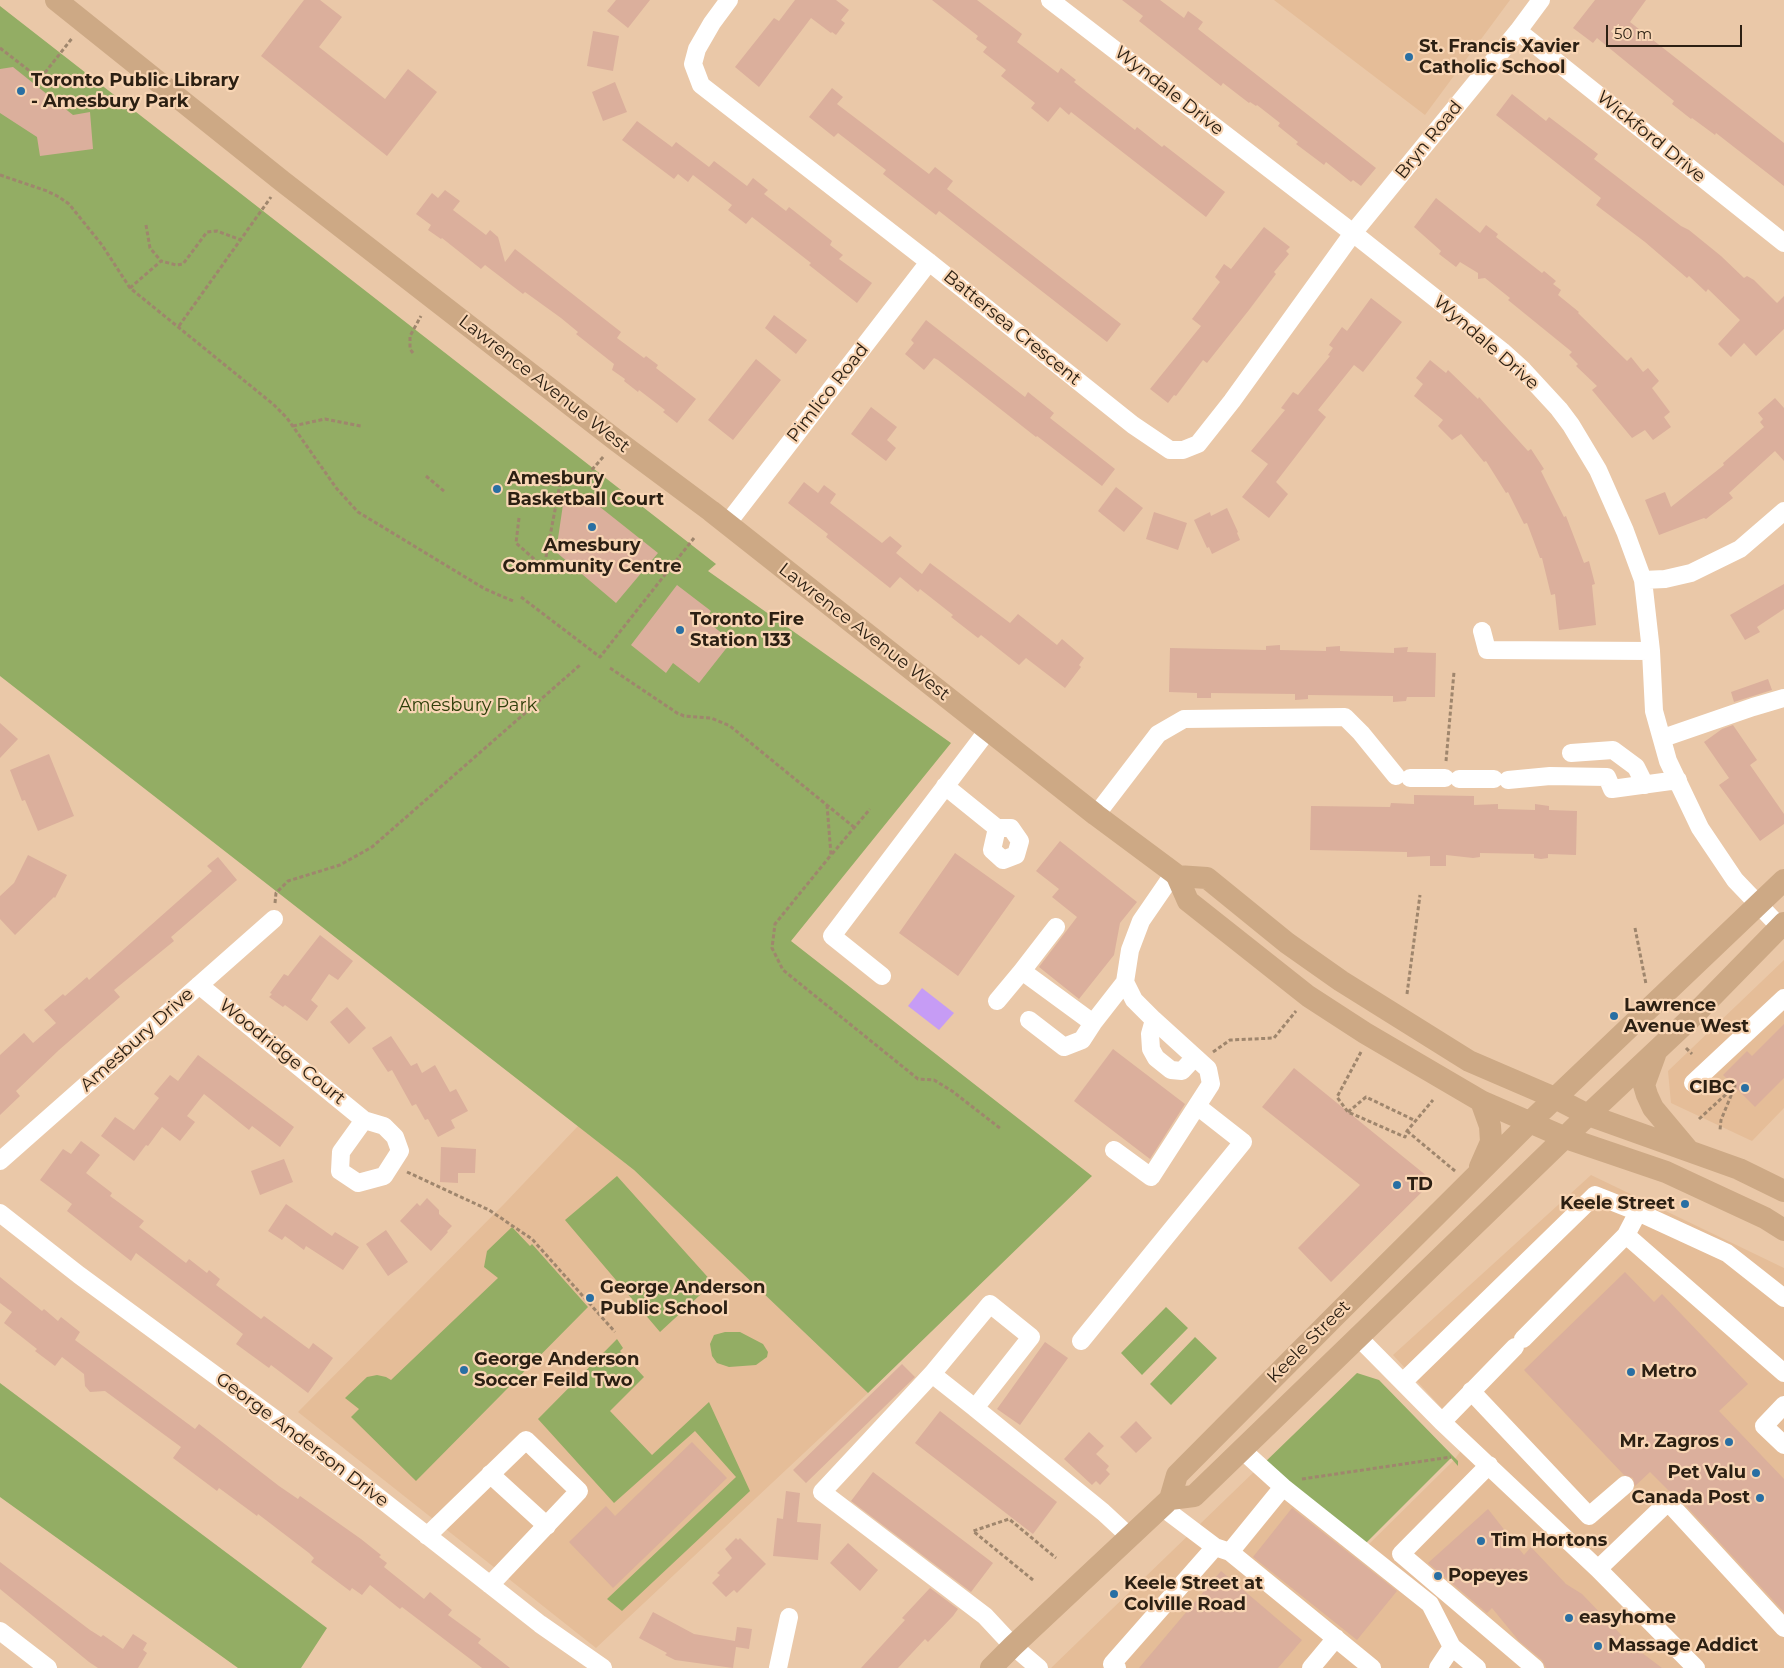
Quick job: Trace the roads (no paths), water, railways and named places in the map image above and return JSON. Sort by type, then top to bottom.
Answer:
[{"type":"main road","name":"Lawrence Avenue West","points":[[56,0],[282,181],[727,524],[1175,875],[1188,900],[1308,996],[1365,1033],[1481,1101],[1566,1138],[1666,1172],[1766,1218],[1784,1230]]},
{"type":"main road","points":[[1175,875],[1207,878],[1286,943],[1341,982],[1469,1060],[1555,1098],[1588,1115],[1740,1169],[1784,1191]]},
{"type":"main road","name":"Keele Street","points":[[1166,1503],[1177,1475],[1335,1316],[1466,1174],[1530,1122],[1784,880]]},
{"type":"main road","name":"Keele Street","points":[[1166,1503],[1194,1496],[1588,1115],[1689,1020],[1783,926]]},
{"type":"main road","points":[[1657,1050],[1644,1085],[1653,1108],[1691,1153]]},
{"type":"main road","points":[[1466,1174],[1491,1142],[1490,1126],[1481,1101]]},
{"type":"main road","points":[[1335,1316],[1359,1338]]},
{"type":"main road","points":[[991,1668],[1166,1503]]},
{"type":"street","name":"Battersea Crescent","points":[[729,0],[696,49],[693,64],[701,85],[929,262],[1133,425],[1170,450],[1184,450],[1198,444],[1232,401],[1353,233]]},
{"type":"street","name":"Wyndale Drive","points":[[1050,0],[1353,233],[1502,351],[1523,370],[1571,424],[1598,470],[1625,531],[1643,580],[1651,651],[1654,711],[1668,761],[1700,828],[1735,880],[1783,926]]},
{"type":"street","name":"Bryn Road","points":[[1353,233],[1542,0]]},
{"type":"street","name":"Wickford Drive","points":[[1518,31],[1784,242]]},
{"type":"street","name":"Pimlico Road","points":[[727,524],[929,262]]},
{"type":"street","points":[[1643,580],[1665,579],[1691,573],[1740,549],[1784,511]]},
{"type":"street","points":[[1482,631],[1487,650],[1651,651]]},
{"type":"street","points":[[1663,738],[1784,698]]},
{"type":"street","points":[[1096,815],[1158,734],[1184,719],[1345,717],[1403,777],[1501,779],[1550,776],[1607,777],[1612,789],[1678,780]]},
{"type":"street","points":[[882,976],[832,936],[988,730]]},
{"type":"street","points":[[1571,752],[1613,750],[1636,768],[1645,784]]},
{"type":"street","points":[[945,786],[997,828]]},
{"type":"street","points":[[1029,1020],[1064,1047],[1082,1040],[1125,982],[1130,950],[1141,920],[1175,875]]},
{"type":"street","name":"Amesbury Drive","points":[[0,1161],[274,919]]},
{"type":"street","points":[[997,1001],[1056,927]]},
{"type":"street","points":[[1022,971],[1093,1023]]},
{"type":"street","points":[[1114,1150],[1151,1177],[1210,1084],[1208,1069],[1203,1055],[1154,1020],[1134,1000],[1125,982]]},
{"type":"street","name":"Woodridge Court","points":[[199,985],[364,1120],[384,1126],[395,1137],[400,1151],[384,1176],[358,1183],[340,1171],[341,1152],[364,1120]]},
{"type":"street","points":[[1693,1083],[1784,998]]},
{"type":"street","points":[[1154,1020],[1150,1034],[1151,1049],[1156,1058],[1171,1070],[1182,1071],[1203,1055]]},
{"type":"street","points":[[1081,1341],[1244,1142],[1197,1106]]},
{"type":"street","points":[[1403,1382],[1595,1195],[1638,1212],[1727,1253],[1784,1298]]},
{"type":"street","points":[[1442,1422],[1626,1235],[1638,1212]]},
{"type":"street","name":"George Anderson Drive","points":[[0,1213],[94,1286],[336,1464],[540,1624],[603,1668]]},
{"type":"street","points":[[1626,1235],[1784,1373]]},
{"type":"street","points":[[975,1408],[1031,1337],[990,1304],[932,1374],[822,1492],[985,1616],[1013,1646],[1039,1668]]},
{"type":"street","points":[[1359,1338],[1442,1422],[1598,1569],[1696,1668]]},
{"type":"street","points":[[932,1374],[1103,1512],[1130,1537]]},
{"type":"street","points":[[1471,1391],[1589,1516],[1625,1485]]},
{"type":"street","points":[[1784,1405],[1764,1426],[1784,1444]]},
{"type":"street","points":[[427,1536],[526,1440],[579,1491],[490,1585]]},
{"type":"street","points":[[1242,1450],[1280,1485],[1430,1604],[1452,1647],[1477,1668]]},
{"type":"street","points":[[1489,1466],[1401,1554],[1535,1668]]},
{"type":"street","points":[[490,1474],[546,1526]]},
{"type":"street","points":[[1117,1668],[1112,1664],[1222,1550],[1280,1485]]},
{"type":"street","points":[[1598,1569],[1668,1502],[1784,1628]]},
{"type":"street","points":[[1166,1503],[1222,1550],[1372,1668]]},
{"type":"street","points":[[778,1668],[789,1617]]},
{"type":"street","points":[[0,1631],[48,1668]]},
{"type":"street","points":[[1311,1668],[1336,1638]]},
{"type":"street","points":[[1438,1668],[1452,1647]]},
{"type":"place","name":"St. Francis Xavier Catholic School","points":[[1409,57]]},
{"type":"place","name":"Toronto Public Library - Amesbury Park","points":[[21,91]]},
{"type":"place","name":"Amesbury Basketball Court","points":[[497,489]]},
{"type":"place","name":"Amesbury Community Centre","points":[[592,527]]},
{"type":"place","name":"Toronto Fire Station 133","points":[[680,630]]},
{"type":"place","name":"Lawrence Avenue West","points":[[1614,1016]]},
{"type":"place","name":"CIBC","points":[[1745,1088]]},
{"type":"place","name":"TD","points":[[1397,1185]]},
{"type":"place","name":"Keele Street","points":[[1685,1204]]},
{"type":"place","name":"George Anderson Public School","points":[[590,1298]]},
{"type":"place","name":"George Anderson Soccer Feild Two","points":[[464,1370]]},
{"type":"place","name":"Metro","points":[[1631,1372]]},
{"type":"place","name":"Mr. Zagros","points":[[1729,1442]]},
{"type":"place","name":"Pet Valu","points":[[1756,1473]]},
{"type":"place","name":"Canada Post","points":[[1760,1498]]},
{"type":"place","name":"Tim Hortons","points":[[1481,1541]]},
{"type":"place","name":"Popeyes","points":[[1438,1576]]},
{"type":"place","name":"Keele Street at Colville Road","points":[[1114,1594]]},
{"type":"place","name":"easyhome","points":[[1569,1618]]},
{"type":"place","name":"Massage Addict","points":[[1598,1646]]},
{"type":"park label","name":"Amesbury Park","points":[[468,706]]}]
